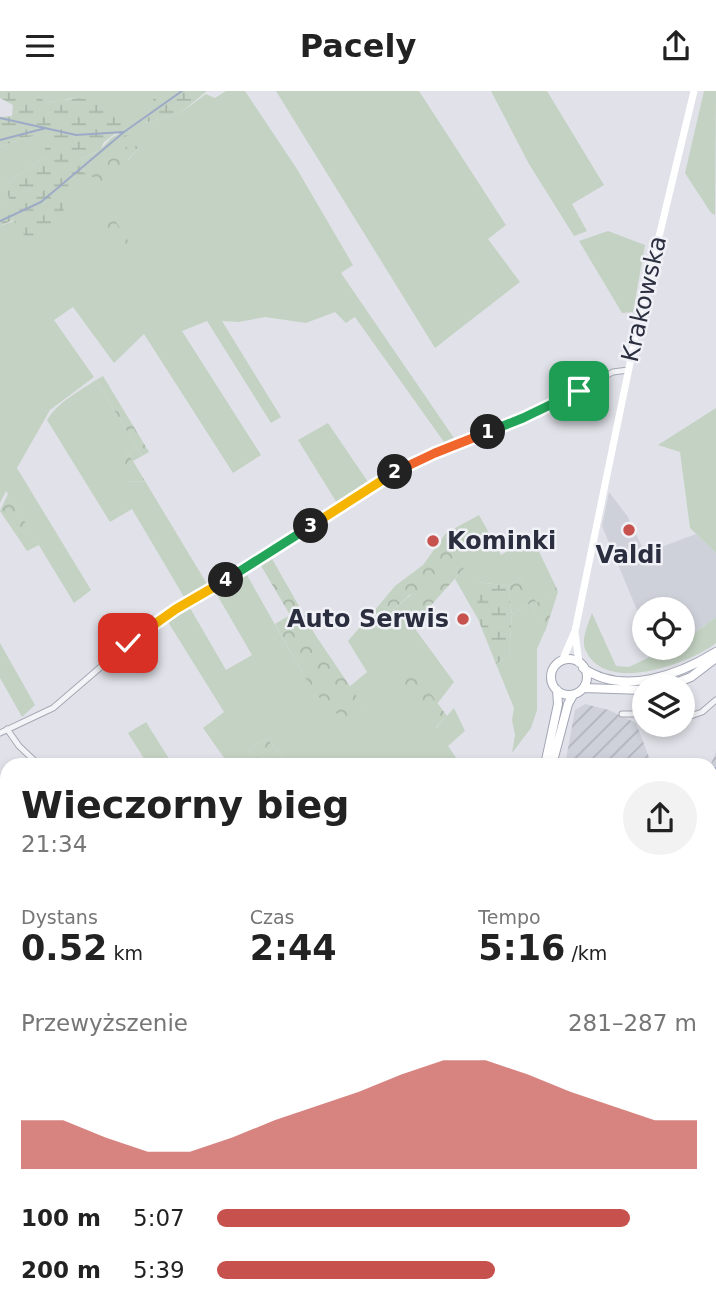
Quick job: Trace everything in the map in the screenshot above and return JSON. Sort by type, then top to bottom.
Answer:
[{"type":"main road","name":"Krakowska","points":[[563,659],[575,632],[628,370],[694,91]]},
{"type":"main road","name":"Krakowska","points":[[575,632],[581,666]]},
{"type":"main road","points":[[547,758],[558,704],[551,671],[556,663],[563,659],[572,659],[599,677],[645,681],[687,668],[716,652]]},
{"type":"main road","points":[[695,674],[714,662]]},
{"type":"main road","points":[[581,666],[587,675],[584,688]]},
{"type":"main road","points":[[553,758],[573,695],[584,688],[632,690]]},
{"type":"main road","points":[[557,690],[573,695]]},
{"type":"street","points":[[0,733],[65,700],[128,643],[176,609],[248,566],[372,485],[438,452],[523,418],[613,372],[628,370]]},
{"type":"street","points":[[695,714],[716,700]]},
{"type":"street","points":[[622,713],[632,714]]},
{"type":"street","points":[[7,729],[32,758]]},
{"type":"shaded area","points":[[609,492],[628,517],[645,553],[696,534],[716,553],[716,617],[695,633],[695,597],[632,598],[602,526]]},
{"type":"shaded area","points":[[585,704],[609,710],[632,721],[632,737],[641,737],[649,758],[566,758],[575,710]]},
{"type":"green space","points":[[0,91],[31,91],[47,103],[74,99],[92,100],[132,122],[127,127],[130,134],[125,137],[116,133],[104,142],[100,150],[82,159],[84,173],[90,175],[63,204],[64,213],[48,228],[27,239],[13,220],[0,226],[0,207],[10,202],[5,184],[45,157],[45,134],[22,138],[0,147],[0,117],[12,116],[13,105],[0,98]]},
{"type":"green space","points":[[31,91],[149,91],[156,103],[139,117],[145,123],[180,113],[206,94],[215,98],[226,91],[245,91],[297,169],[353,265],[341,273],[454,438],[444,442],[355,317],[346,323],[335,312],[306,323],[265,317],[239,322],[222,321],[281,417],[271,423],[207,321],[182,331],[261,455],[233,473],[144,334],[114,363],[73,307],[54,320],[94,377],[50,410],[17,468],[91,590],[74,603],[6,491],[0,503],[0,226],[62,204],[89,175],[84,174],[82,159],[97,151],[112,137],[130,134],[127,127],[73,98],[47,103]],"holes":[[[140,147],[127,161],[137,167],[90,175]]]},
{"type":"green space","points":[[149,91],[207,91],[180,113],[145,123],[138,117],[155,103]]},
{"type":"green space","points":[[276,91],[419,91],[506,225],[488,239],[520,282],[435,348]]},
{"type":"green space","points":[[491,91],[547,91],[604,185],[572,204],[587,231],[574,236],[529,164]]},
{"type":"green space","points":[[704,91],[716,91],[715,215],[685,173]]},
{"type":"green space","points":[[45,133],[45,157],[5,184],[11,202],[0,207],[0,147]]},
{"type":"green space","points":[[141,146],[127,160],[138,167],[107,189],[90,175],[126,147]]},
{"type":"green space","points":[[111,214],[132,247],[124,253],[98,215]]},
{"type":"green space","points":[[608,231],[645,245],[633,312],[622,313],[579,241]]},
{"type":"green space","points":[[103,376],[149,452],[142,456],[96,380]]},
{"type":"green space","points":[[96,380],[142,456],[133,461],[125,448],[126,482],[145,481],[207,584],[184,597],[132,509],[110,522],[47,420],[75,393]]},
{"type":"green space","points":[[716,408],[716,553],[690,528],[680,452],[658,445]]},
{"type":"green space","points":[[328,423],[368,482],[337,503],[298,440]]},
{"type":"green space","points":[[125,448],[145,481],[126,482],[115,459]]},
{"type":"green space","points":[[8,494],[39,545],[27,551],[0,511]]},
{"type":"green space","points":[[479,515],[501,555],[532,537],[556,587],[537,604],[520,578],[508,586],[478,582],[478,619],[455,579],[469,562],[462,541],[446,533]]},
{"type":"green space","points":[[446,533],[462,541],[470,562],[424,613],[411,594],[393,610],[379,605],[395,586],[423,565]]},
{"type":"green space","points":[[271,557],[316,636],[366,710],[351,721],[327,708],[304,676],[275,624],[290,615],[260,564]]},
{"type":"green space","points":[[247,575],[304,676],[366,710],[349,687],[367,672],[348,641],[379,605],[393,610],[412,594],[424,613],[413,626],[454,682],[437,704],[412,669],[436,728],[454,708],[465,731],[448,746],[456,758],[283,758],[267,738],[249,749],[256,758],[224,758],[203,728],[224,712],[168,622],[190,608],[226,670],[252,655],[216,593]]},
{"type":"green space","points":[[520,578],[537,603],[556,587],[558,592],[545,632],[531,603],[512,614],[508,586]]},
{"type":"green space","points":[[477,582],[508,586],[512,614],[509,656],[496,664],[478,619]]},
{"type":"green space","points":[[531,603],[545,631],[537,649],[537,710],[531,728],[512,753],[515,735],[512,720],[514,708],[496,664],[509,656],[512,614]]},
{"type":"green space","points":[[592,613],[616,666],[629,667],[644,660],[684,660],[654,670],[618,672],[603,668],[591,659],[585,650],[584,637]]},
{"type":"green space","points":[[716,617],[716,643],[695,655],[695,633]]},
{"type":"green space","points":[[0,643],[35,705],[22,717],[0,678]]},
{"type":"green space","points":[[412,668],[447,716],[435,728],[399,678]]},
{"type":"green space","points":[[146,722],[169,758],[144,758],[128,733]]},
{"type":"green space","points":[[267,738],[283,758],[256,758],[249,749]]},
{"type":"waterway","points":[[0,221],[41,202],[124,132],[182,91]]},
{"type":"waterway","points":[[0,118],[76,135],[123,132]]},
{"type":"waterway","points":[[0,140],[46,128]]},
{"type":"place","name":"Valdi","points":[[629,530]]},
{"type":"place","name":"Kominki","points":[[433,541]]},
{"type":"place","name":"Auto Serwis","points":[[463,619]]},
{"type":"route","points":[[128,643],[176,609],[395,472],[523,418],[579,391]]}]
